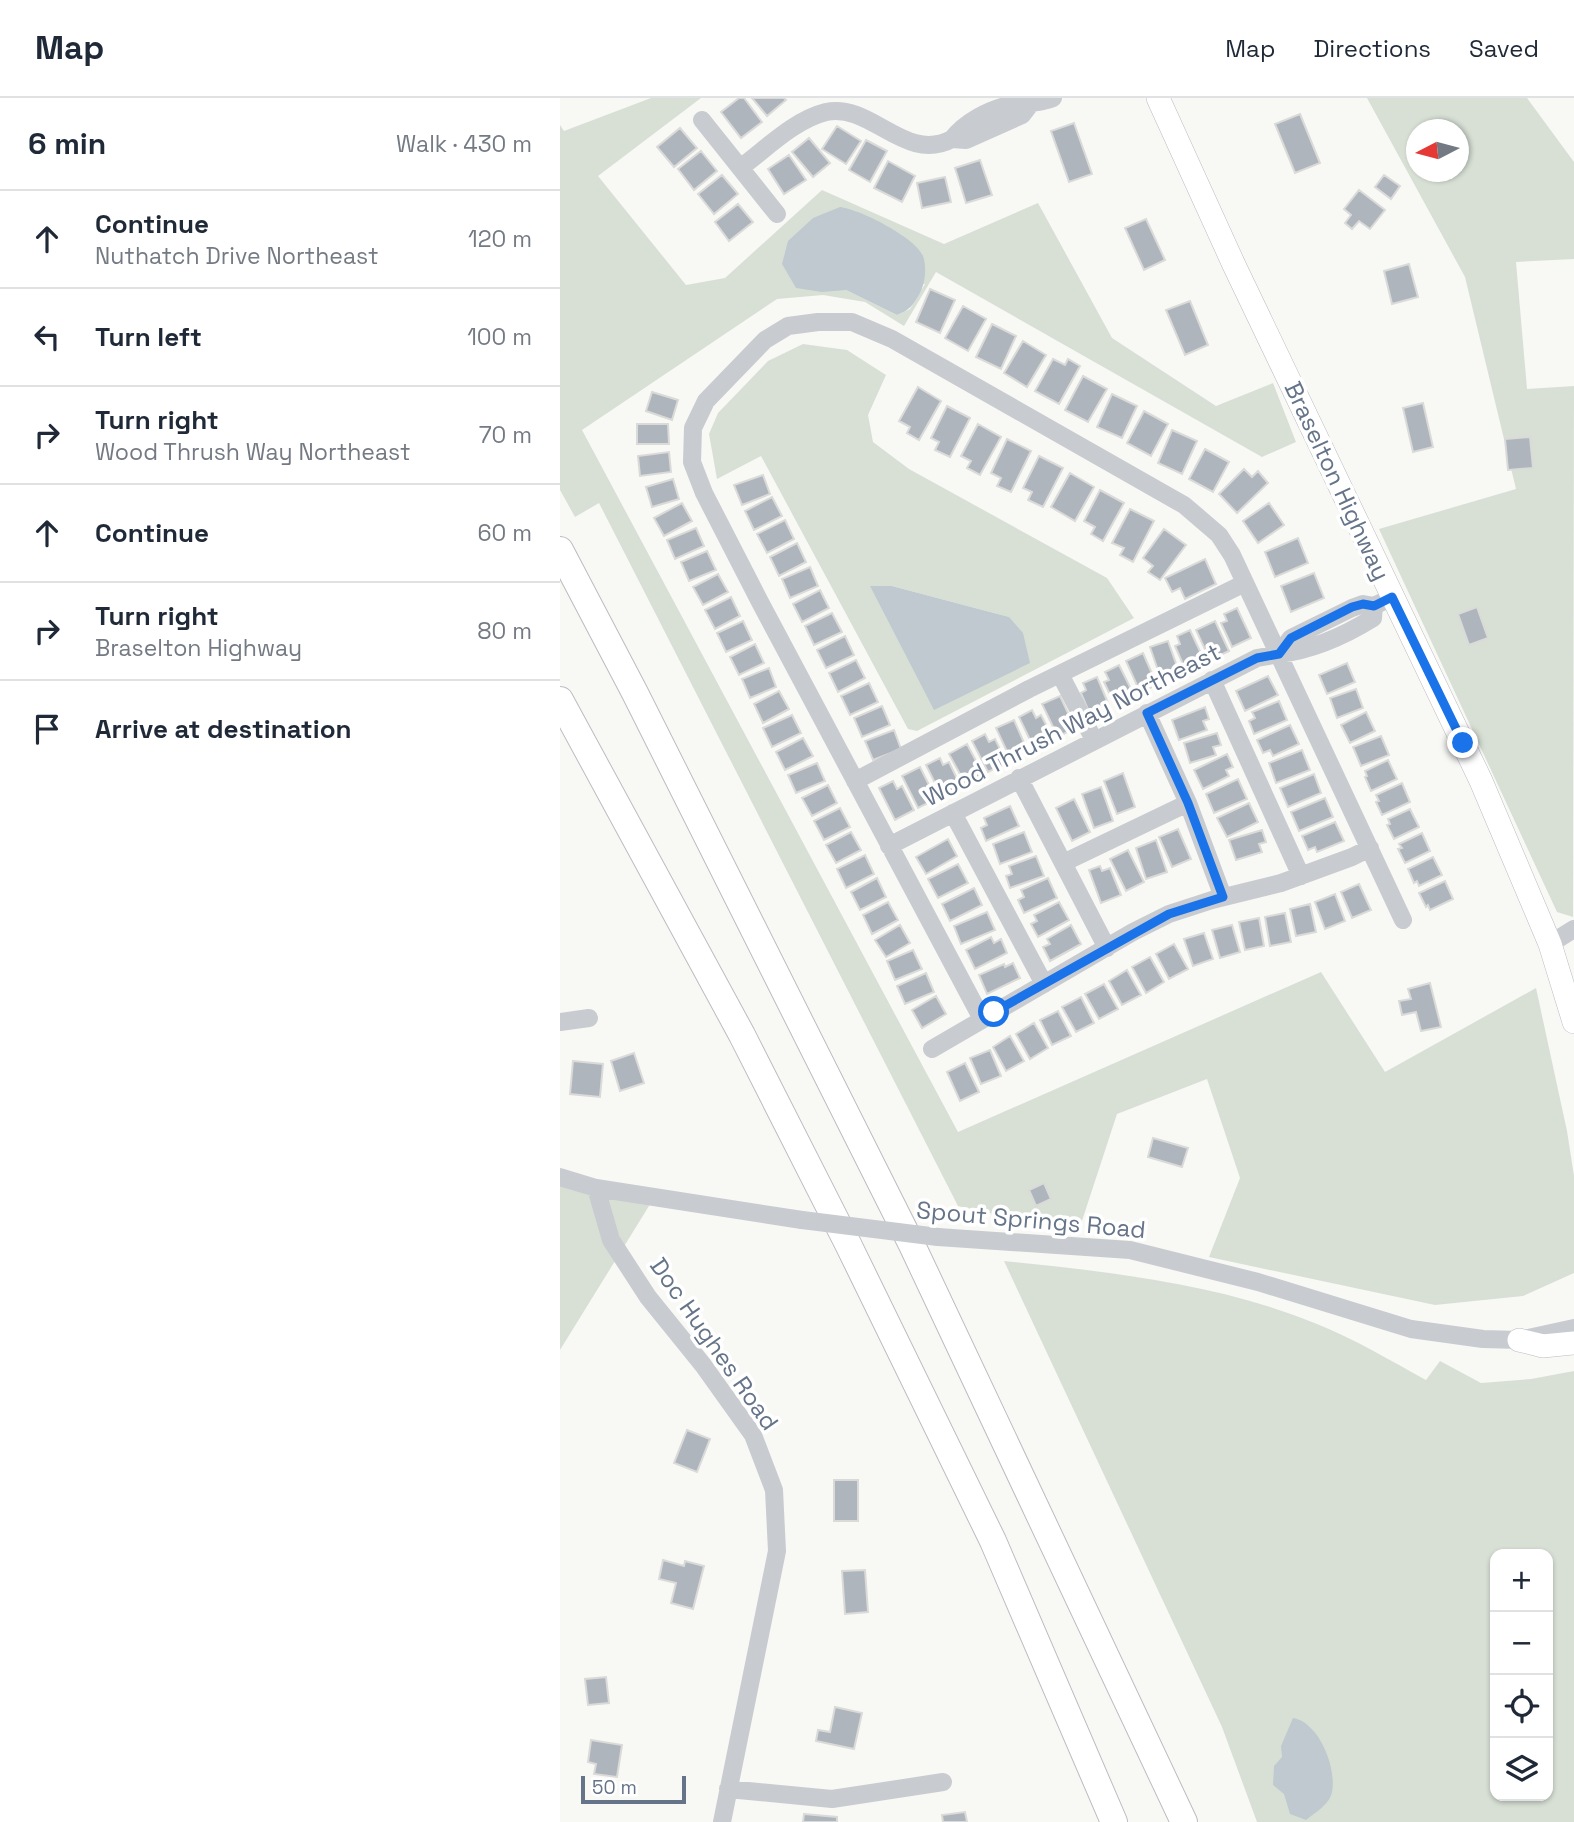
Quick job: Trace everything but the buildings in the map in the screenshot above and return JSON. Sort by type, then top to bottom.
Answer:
[{"type":"highway","points":[[560,550],[641,705],[912,1245],[1184,1822]]},
{"type":"highway","points":[[560,700],[742,1035],[848,1244],[993,1541],[1114,1822]]},
{"type":"main road","name":"Braselton Highway","points":[[1158,98],[1383,602],[1481,781],[1550,944],[1574,1021]]},
{"type":"main road","points":[[1518,1340],[1543,1346],[1574,1343]]},
{"type":"street","points":[[740,168],[791,129],[841,104],[900,138],[925,145],[940,145],[952,139],[966,125],[990,112],[1053,98]]},
{"type":"street","points":[[702,120],[777,214]]},
{"type":"street","points":[[982,1019],[709,504],[692,462],[693,428],[706,401],[765,340],[788,326],[818,322],[852,322],[892,339],[1184,505],[1219,535],[1232,555],[1403,920]]},
{"type":"street","points":[[855,781],[1060,674],[1245,583]]},
{"type":"street","points":[[1279,654],[1291,638],[1352,607],[1383,602]]},
{"type":"street","name":"Wood Thrush Way Northeast","points":[[889,846],[1212,680],[1257,658],[1279,654]]},
{"type":"street","points":[[1060,674],[1094,740]]},
{"type":"street","points":[[1212,680],[1301,876]]},
{"type":"street","points":[[1147,713],[1188,803],[1223,897]]},
{"type":"street","points":[[1019,778],[1107,948]]},
{"type":"street","points":[[1063,863],[1188,803]]},
{"type":"street","points":[[953,813],[1044,984]]},
{"type":"street","points":[[932,1049],[1169,914],[1301,876],[1370,848]]},
{"type":"street","points":[[1550,944],[1574,929]]},
{"type":"street","points":[[560,1022],[589,1018]]},
{"type":"street","name":"Spout Springs Road","points":[[560,1177],[596,1188],[802,1220],[938,1237],[1130,1250],[1258,1282],[1411,1329],[1483,1339],[1518,1340],[1574,1328]]},
{"type":"street","name":"Doc Hughes Road","points":[[596,1188],[611,1240],[648,1297],[703,1365],[753,1435],[774,1490],[777,1551],[722,1822]]},
{"type":"street","points":[[728,1789],[832,1799],[943,1782]]},
{"type":"shaded area","points":[[651,98],[701,98],[598,176],[686,285],[725,278],[822,190],[944,244],[1038,203],[1112,338],[1216,406],[1273,383],[1296,442],[1262,457],[936,272],[904,326],[865,302],[823,295],[777,299],[582,430],[958,1132],[1321,972],[1385,1072],[1536,988],[1574,1176],[1574,1273],[1523,1296],[1435,1305],[1209,1257],[1240,1178],[1207,1079],[1117,1114],[1078,1233],[958,1206],[599,503],[575,517],[560,490],[560,125],[564,131]],"holes":[[[925,284],[910,309],[897,315],[846,290]]]},
{"type":"shaded area","points":[[1367,98],[1527,98],[1574,162],[1574,259],[1516,262],[1527,389],[1574,386],[1573,917],[1557,912],[1379,529],[1516,489],[1465,277],[1413,182],[1469,182],[1469,119],[1406,119],[1406,169]]},
{"type":"shaded area","points":[[840,207],[886,225],[909,241],[923,256],[923,285],[911,307],[905,311],[897,315],[846,290],[822,292],[796,288],[782,264],[788,241],[813,218]]},
{"type":"shaded area","points":[[803,344],[847,350],[886,375],[868,415],[873,442],[909,469],[1107,578],[1134,618],[917,731],[908,729],[761,456],[717,479],[709,434],[718,413],[768,361]],"holes":[[[870,586],[892,586],[1009,617]]]},
{"type":"shaded area","points":[[870,586],[892,586],[1009,617],[1023,633],[1030,663],[934,710]]},
{"type":"shaded area","points":[[560,1171],[657,1193],[560,1350]]},
{"type":"shaded area","points":[[1004,1261],[1163,1281],[1241,1298],[1331,1330],[1426,1380],[1440,1361],[1481,1383],[1531,1379],[1574,1371],[1574,1822],[1257,1822],[1222,1727]]},
{"type":"shaded area","points":[[1293,1718],[1302,1721],[1318,1737],[1332,1771],[1331,1796],[1322,1808],[1306,1820],[1290,1814],[1284,1794],[1273,1785],[1274,1766],[1282,1757],[1281,1746]]},
{"type":"route","points":[[994,1012],[1133,932],[1169,914],[1223,897],[1188,803],[1147,713],[1257,658],[1279,654],[1291,638],[1352,607],[1363,604],[1374,606],[1392,597],[1463,743]]}]
